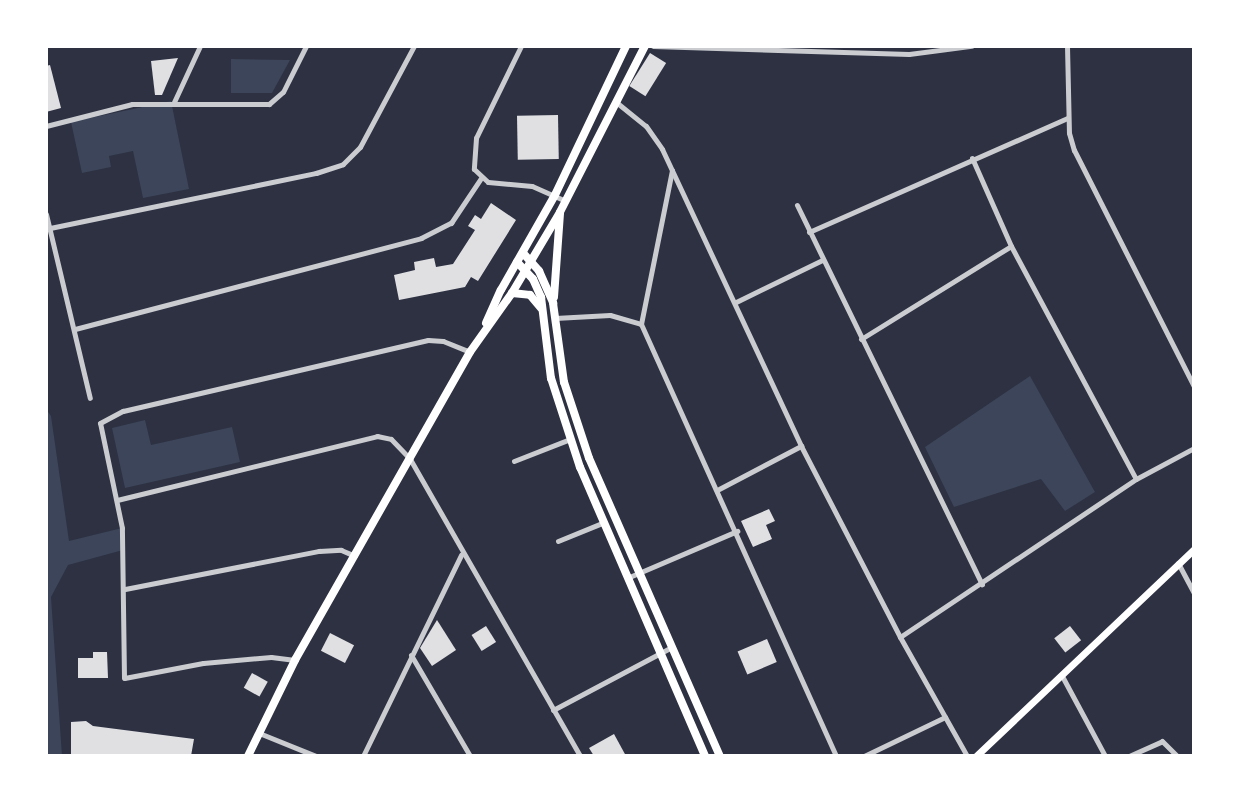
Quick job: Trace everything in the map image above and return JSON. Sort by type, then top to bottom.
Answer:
[{"type":"main road","points":[[480,336],[517,262],[555,195],[626,46]]},
{"type":"main road","points":[[248,756],[295,660],[470,352],[512,293],[560,212],[645,46]]},
{"type":"main road","points":[[560,212],[553,303],[562,375],[579,429],[639,573],[720,756]]},
{"type":"main road","points":[[523,253],[532,261],[553,303]]},
{"type":"main road","points":[[517,262],[526,270],[538,288],[544,315],[549,368],[570,439],[602,523],[705,756]]},
{"type":"main road","points":[[512,293],[530,295],[544,315]]},
{"type":"main road","points":[[976,756],[1194,549]]},
{"type":"street","points":[[174,102],[200,46]]},
{"type":"street","points":[[46,126],[115,106],[174,102],[260,105],[273,102],[283,92],[306,46]]},
{"type":"street","points":[[50,228],[316,173],[343,164],[360,147],[414,46]]},
{"type":"street","points":[[521,46],[476,138],[473,163],[481,178],[492,183],[532,186],[566,201]]},
{"type":"street","points":[[653,46],[909,54],[971,46]]},
{"type":"street","points":[[1067,46],[1068,118],[1074,150],[1194,387]]},
{"type":"street","points":[[616,102],[653,135],[672,170],[801,446],[900,637],[967,756]]},
{"type":"street","points":[[809,232],[972,158],[1068,118]]},
{"type":"street","points":[[972,158],[1011,246],[1136,479]]},
{"type":"street","points":[[672,170],[641,324],[719,489],[836,756]]},
{"type":"street","points":[[75,329],[421,238],[451,223],[481,178]]},
{"type":"street","points":[[797,205],[982,584]]},
{"type":"street","points":[[46,214],[90,398]]},
{"type":"street","points":[[861,339],[1011,246]]},
{"type":"street","points":[[736,303],[822,260]]},
{"type":"street","points":[[555,318],[610,315],[641,324]]},
{"type":"street","points":[[295,660],[271,657],[203,663],[124,678],[125,589],[117,500],[101,441],[100,423],[123,411],[428,340],[444,340],[470,352]]},
{"type":"street","points":[[117,500],[377,436],[391,439],[410,459],[461,555],[579,756]]},
{"type":"street","points":[[514,461],[570,439]]},
{"type":"street","points":[[719,489],[801,446]]},
{"type":"street","points":[[900,637],[1136,479],[1194,448]]},
{"type":"street","points":[[558,541],[602,523]]},
{"type":"street","points":[[627,578],[737,531]]},
{"type":"street","points":[[125,589],[319,551],[341,550],[355,556]]},
{"type":"street","points":[[363,756],[461,555]]},
{"type":"street","points":[[1178,563],[1194,592]]},
{"type":"street","points":[[553,710],[672,647]]},
{"type":"street","points":[[411,655],[470,756]]},
{"type":"street","points":[[1062,676],[1105,756]]},
{"type":"street","points":[[864,756],[945,717]]},
{"type":"street","points":[[259,733],[316,756]]},
{"type":"street","points":[[1129,756],[1158,742],[1168,744],[1177,756]]},
{"type":"shaded area","points":[[231,59],[290,60],[272,93],[231,93]]},
{"type":"shaded area","points":[[171,101],[189,189],[143,198],[133,151],[109,156],[111,167],[82,173],[71,122]]},
{"type":"shaded area","points":[[1030,376],[1095,492],[1065,511],[1041,479],[954,507],[925,447]]},
{"type":"shaded area","points":[[46,409],[51,416],[69,541],[122,528],[123,550],[68,565],[51,597],[62,756],[46,755]]},
{"type":"shaded area","points":[[145,420],[151,445],[232,427],[240,462],[125,488],[112,428]]},
{"type":"building","points":[[650,53],[666,63],[645,96],[629,86]]},
{"type":"building","points":[[178,58],[162,95],[155,95],[151,61]]},
{"type":"building","points":[[50,65],[61,108],[46,112],[46,66]]},
{"type":"building","points":[[558,115],[559,159],[518,160],[517,116]]},
{"type":"building","points":[[491,203],[516,220],[478,281],[471,277],[465,287],[399,300],[394,275],[415,270],[414,262],[434,258],[436,267],[453,264],[475,230],[468,226],[475,215],[481,219]]},
{"type":"building","points":[[769,509],[775,521],[766,525],[772,539],[753,547],[741,521]]},
{"type":"building","points":[[437,620],[456,650],[432,666],[420,648]]},
{"type":"building","points":[[486,626],[496,642],[482,651],[472,635]]},
{"type":"building","points":[[1070,626],[1081,640],[1065,652],[1054,638]]},
{"type":"building","points":[[330,633],[354,645],[345,663],[321,651]]},
{"type":"building","points":[[767,639],[777,662],[747,675],[738,652]]},
{"type":"building","points":[[93,652],[107,652],[108,678],[78,678],[78,658],[93,658]]},
{"type":"building","points":[[252,673],[268,682],[260,697],[244,688]]},
{"type":"building","points":[[86,721],[93,726],[194,739],[191,756],[71,756],[71,722]]},
{"type":"building","points":[[614,734],[626,756],[594,756],[589,748]]}]
